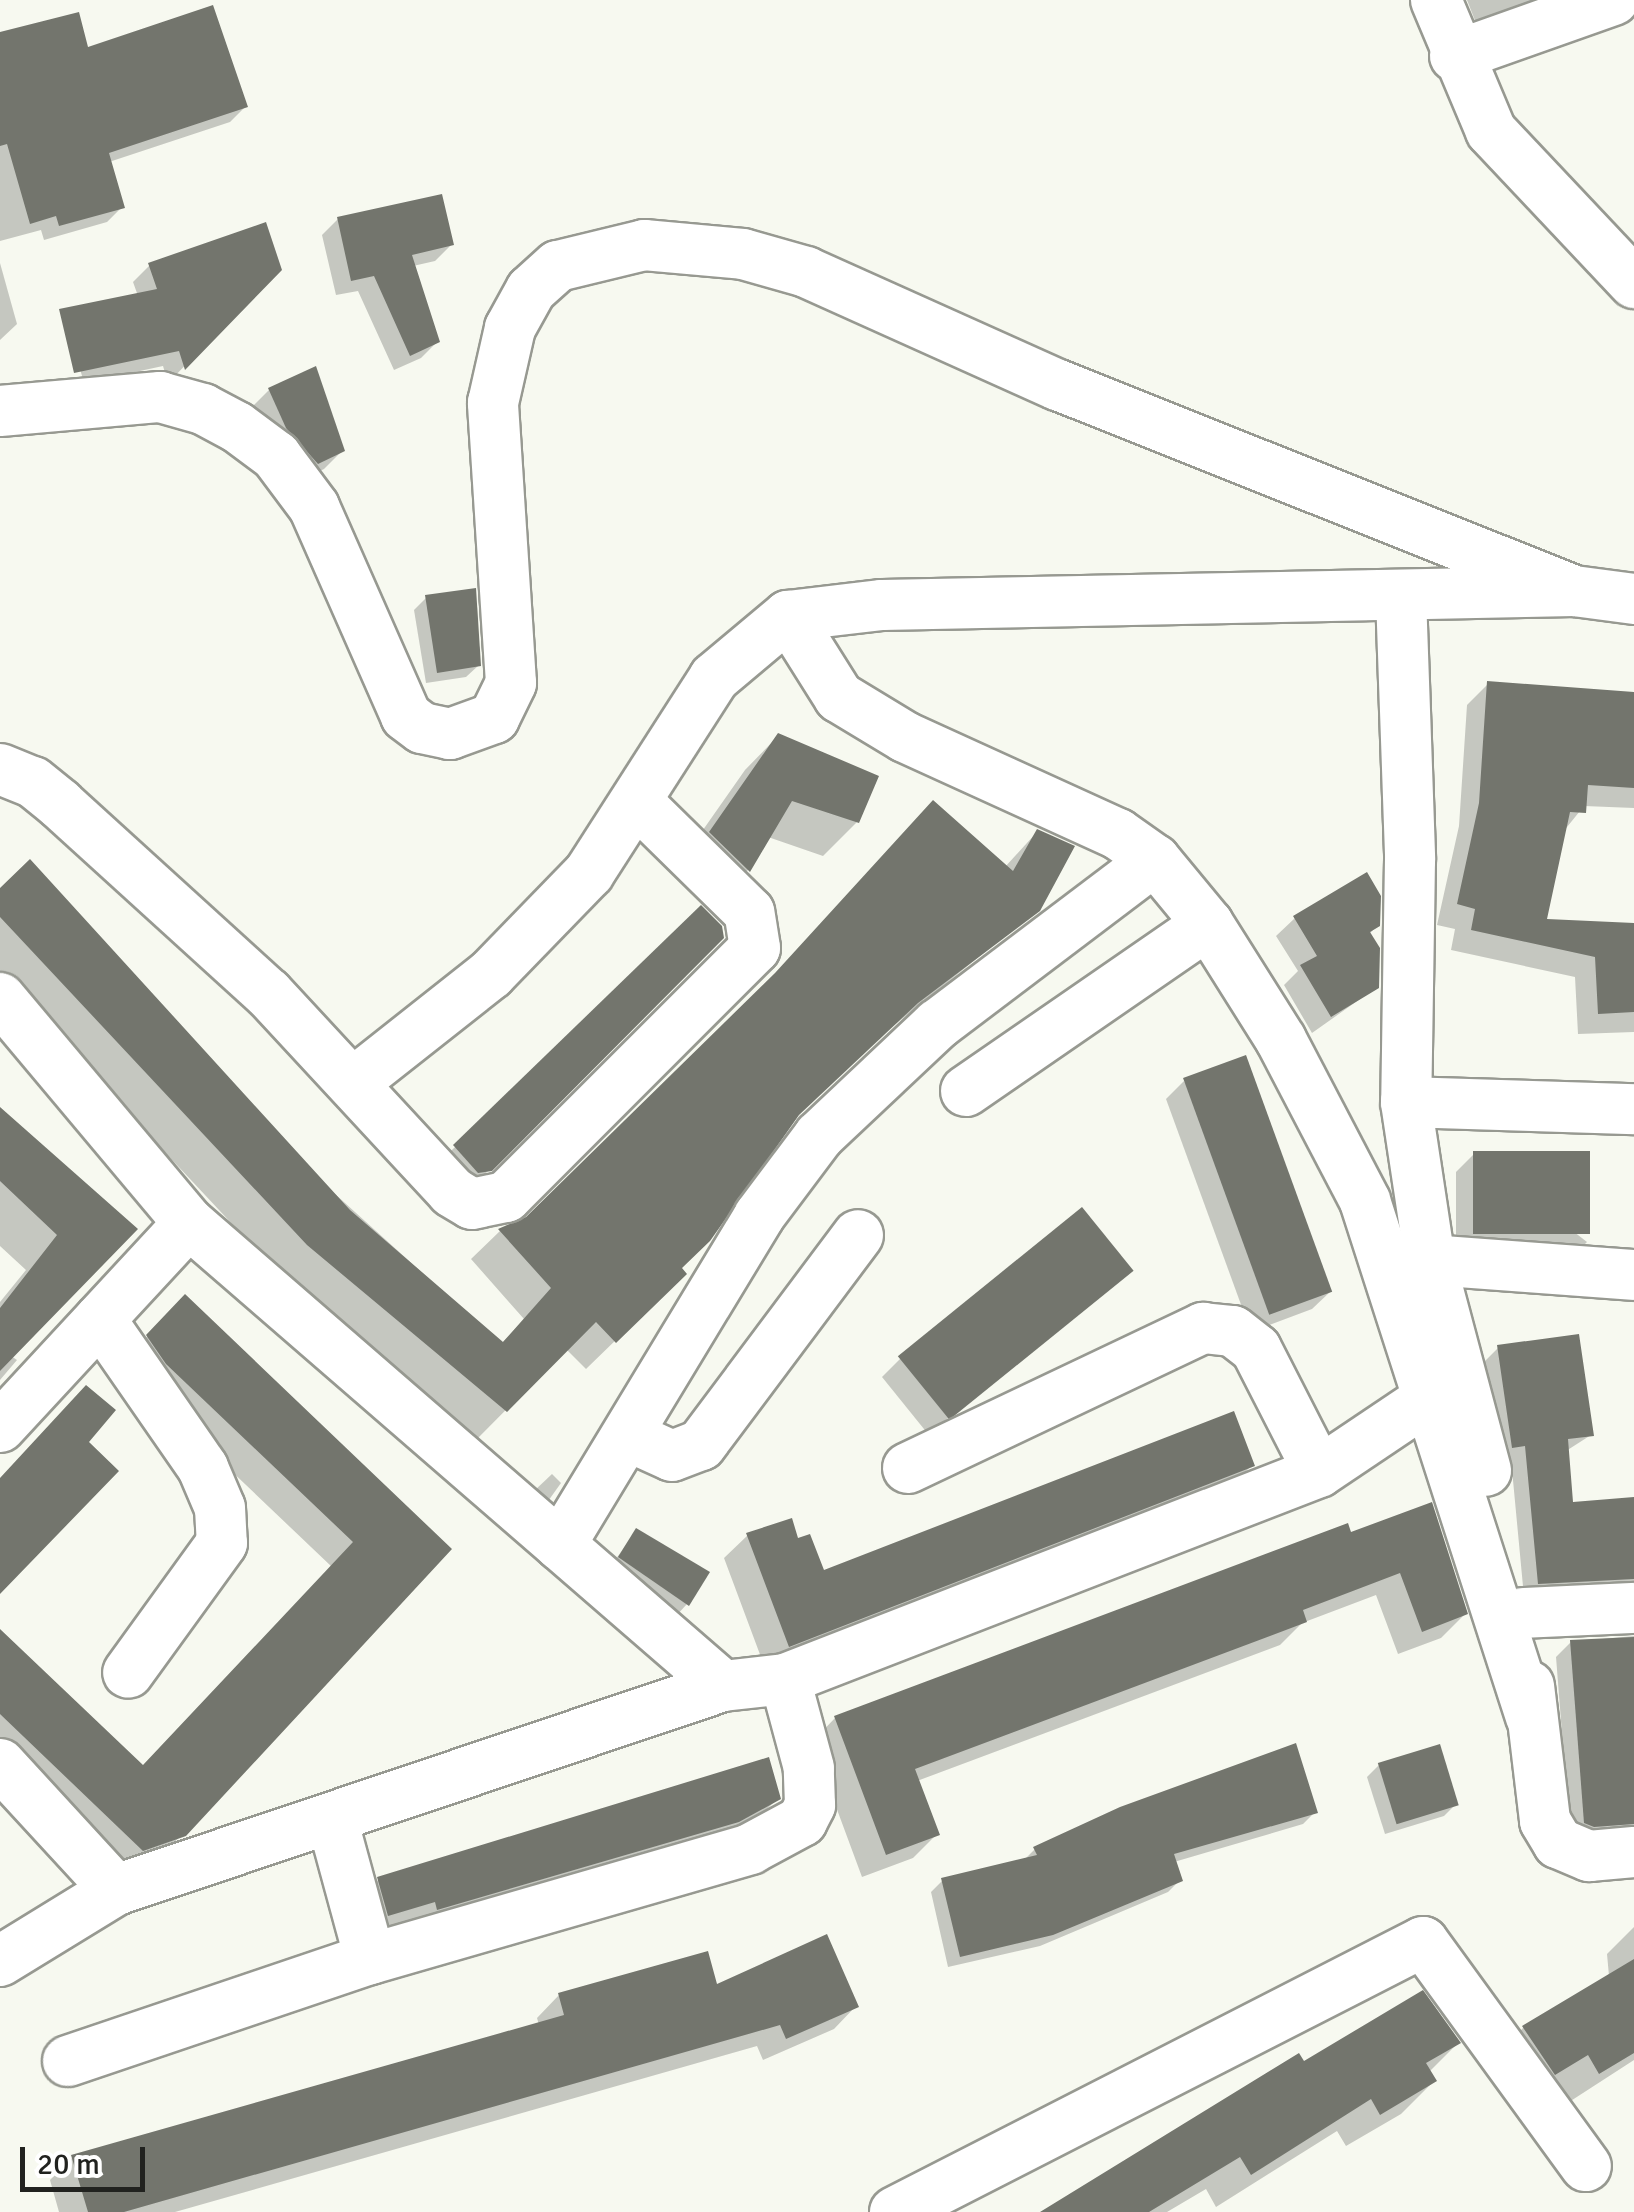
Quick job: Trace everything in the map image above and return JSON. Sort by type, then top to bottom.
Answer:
[{"type":"street","points":[[1436,0],[1455,56],[1491,131],[1634,283]]},
{"type":"street","points":[[1455,56],[1613,0]]},
{"type":"street","points":[[0,411],[160,397],[204,409],[237,427],[276,456],[314,508],[406,716],[422,728],[450,734],[494,718],[511,683],[493,403],[510,328],[531,290],[558,266],[644,246],[742,254],[806,272],[1058,385],[1574,591]]},
{"type":"street","points":[[353,1083],[492,974],[588,873],[639,804],[714,678],[788,616],[882,605],[1574,591],[1634,599]]},
{"type":"street","points":[[1401,596],[1410,860],[1406,1102],[1430,1260],[1524,1614],[1531,1717],[1546,1821],[1558,1843],[1590,1856],[1634,1852]]},
{"type":"street","points":[[788,616],[817,669],[864,714],[1118,834],[1155,860],[1208,924],[1281,1040],[1366,1201],[1531,1717]]},
{"type":"street","points":[[0,769],[33,782],[60,804],[268,992],[461,1200],[484,1205],[506,1198],[755,948],[749,912],[639,804]]},
{"type":"street","points":[[560,1545],[759,1216],[819,1136],[938,1024],[1155,860]]},
{"type":"street","points":[[966,1091],[1060,1020],[1208,924]]},
{"type":"street","points":[[0,998],[189,1223],[723,1686]]},
{"type":"street","points":[[1406,1102],[1634,1109]]},
{"type":"street","points":[[0,1426],[189,1223]]},
{"type":"street","points":[[628,1436],[672,1456],[701,1445],[858,1235]]},
{"type":"street","points":[[1430,1260],[1634,1274]]},
{"type":"street","points":[[100,1319],[204,1468],[220,1508],[222,1543],[128,1674]]},
{"type":"street","points":[[908,1468],[1203,1328],[1233,1331],[1256,1349],[1319,1472]]},
{"type":"street","points":[[0,1960],[116,1890],[723,1686],[785,1680],[1319,1472],[1429,1398]]},
{"type":"street","points":[[1524,1614],[1634,1608]]},
{"type":"street","points":[[68,2061],[370,1959],[750,1850],[802,1821],[810,1805],[809,1768],[785,1680]]},
{"type":"street","points":[[0,1764],[116,1890]]},
{"type":"street","points":[[332,1819],[370,1959]]},
{"type":"street","points":[[895,2212],[1423,1942],[1586,2166]]},
{"type":"building","points":[[213,5],[248,107],[109,153],[125,208],[59,226],[56,216],[30,224],[7,144],[0,146],[0,32],[79,12],[88,47]]},
{"type":"building","points":[[442,194],[454,245],[412,255],[440,342],[410,356],[374,276],[351,281],[337,217]]},
{"type":"building","points":[[266,222],[282,270],[185,370],[179,351],[74,373],[59,309],[157,289],[148,263]]},
{"type":"building","points":[[316,366],[345,451],[318,464],[286,428],[268,388]]},
{"type":"building","points":[[476,588],[481,666],[437,673],[425,595]]},
{"type":"building","points":[[1487,681],[1634,692],[1634,788],[1588,785],[1586,813],[1570,812],[1547,919],[1634,923],[1634,1012],[1598,1014],[1595,957],[1471,930],[1475,909],[1457,904],[1479,803]]},
{"type":"building","points":[[778,733],[879,776],[859,823],[792,801],[750,872],[709,832]]},
{"type":"building","points":[[933,800],[1013,871],[1037,829],[1075,846],[1040,911],[918,1003],[799,1115],[710,1241],[682,1268],[687,1274],[616,1343],[596,1322],[507,1412],[307,1245],[0,917],[0,888],[30,859],[350,1210],[503,1342],[551,1288],[498,1229],[526,1217],[775,973]]},
{"type":"building","points":[[1367,872],[1381,896],[1380,926],[1370,932],[1380,948],[1379,988],[1331,1017],[1300,965],[1317,956],[1293,916]]},
{"type":"building","points":[[701,905],[722,926],[724,938],[492,1171],[478,1173],[453,1145]]},
{"type":"building","points":[[1246,1055],[1332,1292],[1269,1315],[1183,1078]]},
{"type":"building","points":[[0,1107],[138,1229],[0,1371],[0,1308],[57,1235],[0,1181]]},
{"type":"building","points":[[1473,1151],[1590,1151],[1590,1234],[1473,1234]]},
{"type":"building","points":[[1082,1207],[1134,1271],[949,1420],[898,1356]]},
{"type":"building","points":[[185,1294],[452,1549],[186,1836],[143,1851],[0,1714],[0,1629],[143,1765],[353,1542],[166,1364],[146,1335]]},
{"type":"building","points":[[1579,1334],[1594,1436],[1568,1439],[1573,1502],[1634,1497],[1634,1579],[1538,1584],[1525,1446],[1512,1448],[1497,1345]]},
{"type":"building","points":[[86,1385],[116,1410],[89,1442],[119,1471],[0,1594],[0,1478]]},
{"type":"building","points":[[1234,1411],[1255,1466],[789,1647],[746,1533],[792,1518],[798,1538],[810,1534],[824,1570]]},
{"type":"building","points":[[1432,1502],[1468,1614],[1422,1632],[1400,1573],[1303,1610],[1307,1622],[915,1769],[940,1835],[886,1855],[834,1716],[1348,1523],[1351,1532]]},
{"type":"building","points":[[636,1528],[710,1572],[689,1606],[618,1557]]},
{"type":"building","points":[[1634,1637],[1634,1824],[1594,1827],[1584,1823],[1570,1640]]},
{"type":"building","points":[[1296,1743],[1318,1813],[1174,1854],[1183,1881],[1053,1935],[960,1957],[941,1878],[1037,1855],[1033,1847],[1120,1807]]},
{"type":"building","points":[[1440,1744],[1459,1805],[1397,1824],[1378,1763]]},
{"type":"building","points":[[769,1757],[781,1799],[739,1822],[437,1910],[435,1902],[388,1916],[377,1877]]},
{"type":"building","points":[[827,1934],[859,2007],[786,2039],[780,2025],[124,2212],[88,2212],[71,2155],[564,2015],[558,1993],[708,1951],[717,1984]]},
{"type":"building","points":[[1634,1959],[1634,2053],[1599,2074],[1588,2055],[1555,2075],[1522,2026]]},
{"type":"building","points":[[1423,1990],[1461,2043],[1426,2063],[1437,2081],[1380,2115],[1371,2099],[1251,2175],[1240,2157],[1149,2212],[1040,2212],[1299,2053],[1304,2061]]}]
